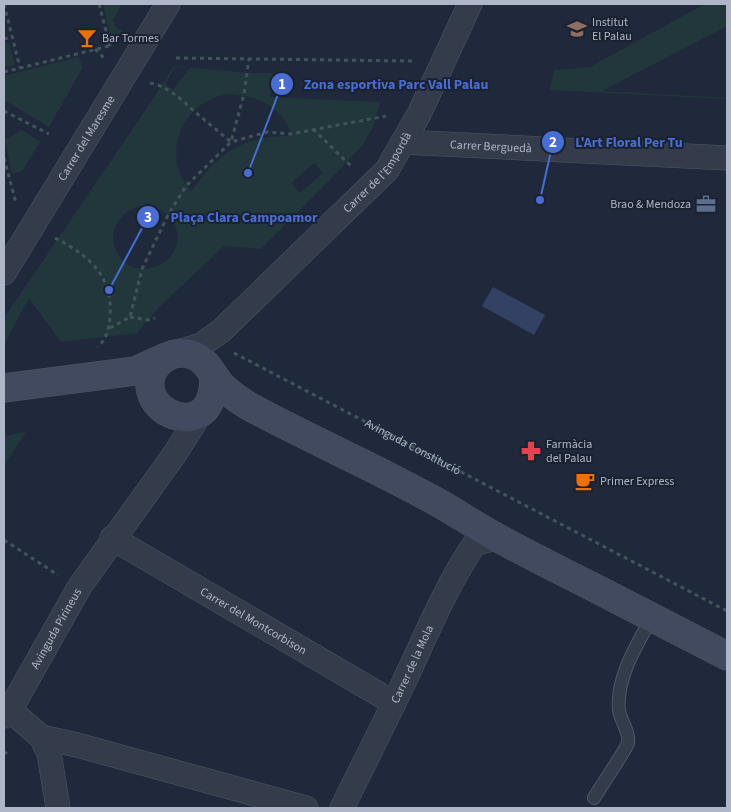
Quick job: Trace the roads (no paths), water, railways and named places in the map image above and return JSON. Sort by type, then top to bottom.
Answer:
[{"type":"street","name":"Carrer del Maresme","points":[[4,273],[168,4]]},
{"type":"street","name":"Carrer de l'Empordà","points":[[172,355],[201,346],[219,337],[387,170],[422,107],[470,4]]},
{"type":"street","name":"Carrer Berguedà","points":[[403,142],[727,158]]},
{"type":"street","points":[[203,410],[212,395],[212,352],[219,337]]},
{"type":"street","points":[[4,388],[135,371],[172,355],[186,353],[195,356],[203,360],[224,388],[254,409],[437,502],[497,538],[727,656]]},
{"type":"street","points":[[172,355],[159,362],[153,370],[150,390],[154,400],[173,421],[177,433],[174,455]]},
{"type":"street","points":[[88,378],[136,390],[163,410],[176,416],[196,415],[203,410],[219,405],[254,409]]},
{"type":"street","name":"Avinguda Pirineus","points":[[58,808],[49,753],[41,737],[7,713],[80,586],[112,538],[174,455],[203,410]]},
{"type":"street","name":"Carrer del Montcorbison","points":[[112,538],[394,703]]},
{"type":"street","name":"Carrer de la Mola","points":[[342,808],[394,703],[448,586],[475,543],[497,538]]},
{"type":"street","points":[[41,737],[77,745],[306,808]]},
{"type":"lane","points":[[594,798],[628,743],[619,710],[621,681],[652,617]]},
{"type":"water","points":[[493,287],[545,315],[534,335],[482,306]]},
{"type":"place","name":"Institut El Palau","points":[[577,29]]},
{"type":"place","name":"Bar Tormes","points":[[87,38]]},
{"type":"place","name":"Zona esportiva Parc Vall Palau","points":[[248,173]]},
{"type":"place","name":"L'Art Floral Per Tu","points":[[540,200]]},
{"type":"place","name":"Brao & Mendoza","points":[[706,204]]},
{"type":"place","name":"Plaça Clara Campoamor","points":[[109,290]]},
{"type":"place","name":"Farmàcia del Palau","points":[[531,451]]},
{"type":"place","name":"Primer Express","points":[[585,481]]}]
